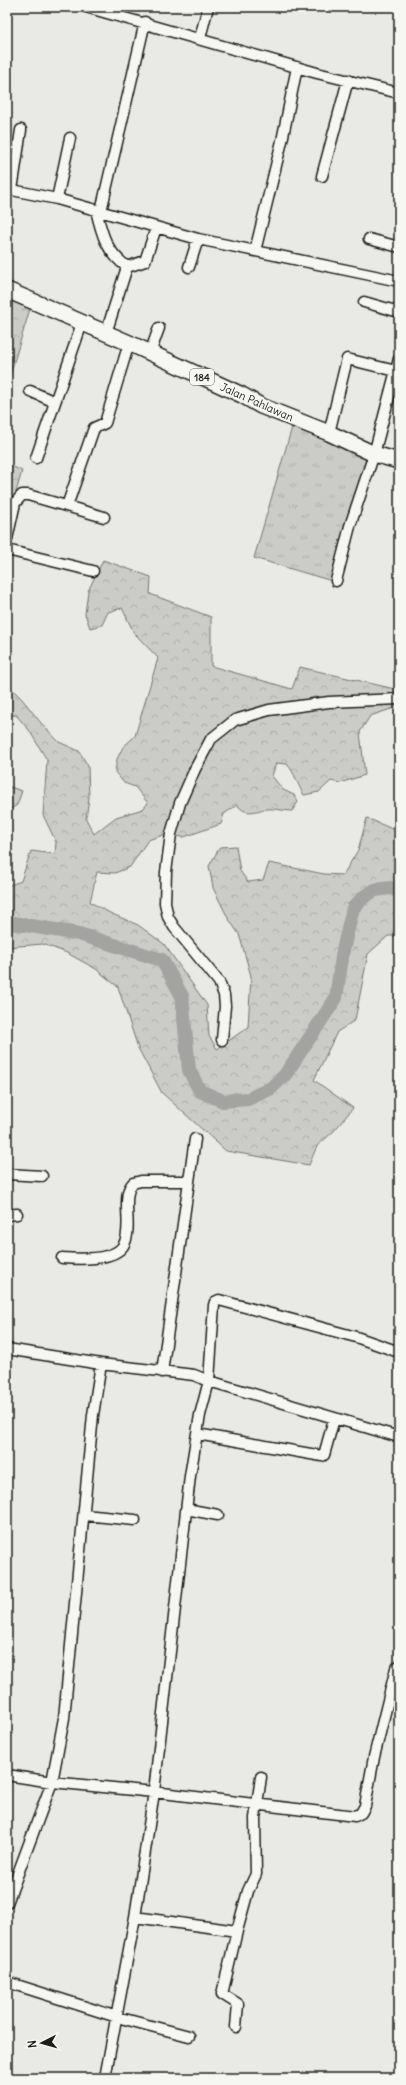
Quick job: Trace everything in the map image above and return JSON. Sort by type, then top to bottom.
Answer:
[{"type":"main road","name":"Jalan Pahlawan","points":[[7,290],[129,343],[150,354],[242,395],[261,406],[329,433],[374,454],[399,461]]},
{"type":"street","points":[[86,7],[145,22],[297,67],[399,93]]},
{"type":"street","points":[[200,38],[208,7]]},
{"type":"street","points":[[126,267],[113,256],[108,249],[99,210],[145,22]]},
{"type":"street","points":[[255,251],[282,141],[297,67]]},
{"type":"street","points":[[322,176],[348,80]]},
{"type":"street","points":[[21,130],[9,190],[57,199],[198,239],[399,281]]},
{"type":"street","points":[[57,199],[70,138]]},
{"type":"street","points":[[126,267],[144,261],[156,228]]},
{"type":"street","points":[[189,267],[198,239]]},
{"type":"street","points":[[369,239],[399,247]]},
{"type":"street","points":[[106,333],[126,267]]},
{"type":"street","points":[[364,302],[399,312]]},
{"type":"street","points":[[36,458],[82,323]]},
{"type":"street","points":[[150,354],[159,328]]},
{"type":"street","points":[[67,506],[94,428],[105,423],[129,343]]},
{"type":"street","points":[[329,433],[347,359],[396,371]]},
{"type":"street","points":[[336,581],[350,526],[374,454],[399,359]]},
{"type":"street","points":[[30,392],[55,402]]},
{"type":"street","points":[[7,539],[15,503],[22,496],[28,495],[104,517]]},
{"type":"street","points":[[7,550],[93,571]]},
{"type":"street","points":[[222,1040],[225,1006],[224,995],[219,982],[174,927],[168,916],[165,903],[166,872],[171,834],[180,803],[195,769],[211,739],[235,720],[269,710],[329,702],[399,699]]},
{"type":"street","points":[[162,1372],[195,1138]]},
{"type":"street","points":[[7,1174],[42,1176]]},
{"type":"street","points":[[62,1258],[84,1259],[99,1257],[116,1251],[123,1246],[126,1236],[128,1195],[133,1183],[141,1181],[188,1181]]},
{"type":"street","points":[[105,2078],[135,1917],[154,1792],[186,1509],[197,1434],[209,1381],[214,1305],[219,1300],[356,1337],[399,1352]]},
{"type":"street","points":[[7,1349],[100,1364],[194,1376],[334,1419],[399,1437]]},
{"type":"street","points":[[7,1903],[52,1782],[64,1718],[93,1415],[100,1364]]},
{"type":"street","points":[[197,1434],[322,1456],[324,1455],[334,1419]]},
{"type":"street","points":[[186,1509],[218,1515]]},
{"type":"street","points":[[84,1515],[135,1520]]},
{"type":"street","points":[[7,1775],[52,1782],[154,1792],[355,1816],[361,1813],[365,1806],[374,1757],[396,1668],[399,1666]]},
{"type":"street","points":[[236,2027],[238,2004],[222,1994],[248,1891],[256,1874],[254,1832],[256,1804],[261,1776]]},
{"type":"street","points":[[135,1917],[237,1931]]},
{"type":"street","points":[[7,1982],[117,2017],[189,2036]]},
{"type":"green space","points":[[7,299],[30,309],[7,385]]},
{"type":"green space","points":[[292,427],[371,457],[332,581],[254,558]]},
{"type":"green space","points":[[7,464],[22,471],[7,523]]},
{"type":"green space","points":[[103,560],[151,577],[150,594],[211,617],[211,666],[292,689],[300,667],[399,690],[399,709],[394,708],[370,716],[360,732],[365,775],[340,783],[331,781],[319,792],[304,795],[287,764],[276,763],[272,776],[283,790],[294,795],[298,802],[292,811],[266,809],[247,812],[237,805],[224,814],[221,824],[184,837],[163,835],[148,840],[130,867],[115,873],[97,872],[90,902],[110,913],[138,925],[164,944],[207,1005],[209,1036],[217,1049],[248,1027],[251,976],[239,934],[228,918],[213,888],[209,866],[220,847],[236,846],[240,871],[248,882],[263,880],[269,863],[324,874],[343,875],[358,850],[367,818],[399,832],[399,936],[388,936],[368,954],[355,1020],[337,1032],[314,1080],[353,1108],[334,1131],[317,1146],[309,1165],[226,1151],[162,1093],[138,1048],[118,987],[96,969],[67,953],[43,944],[7,947],[7,886],[21,881],[31,851],[55,854],[56,842],[43,815],[47,760],[29,730],[16,715],[7,716],[7,684],[59,742],[79,751],[88,766],[89,798],[86,819],[94,834],[116,817],[143,809],[148,803],[135,787],[124,783],[115,772],[117,759],[123,747],[135,736],[158,658],[134,633],[122,608],[108,612],[102,625],[90,628],[85,614],[88,591]]},
{"type":"green space","points":[[7,786],[22,791],[17,805],[11,809],[7,808]]},
{"type":"waterway","points":[[7,922],[79,934],[162,960],[182,996],[189,1070],[200,1091],[223,1101],[248,1099],[270,1089],[285,1075],[336,998],[343,950],[353,908],[365,896],[375,890],[391,888],[399,891]]}]
